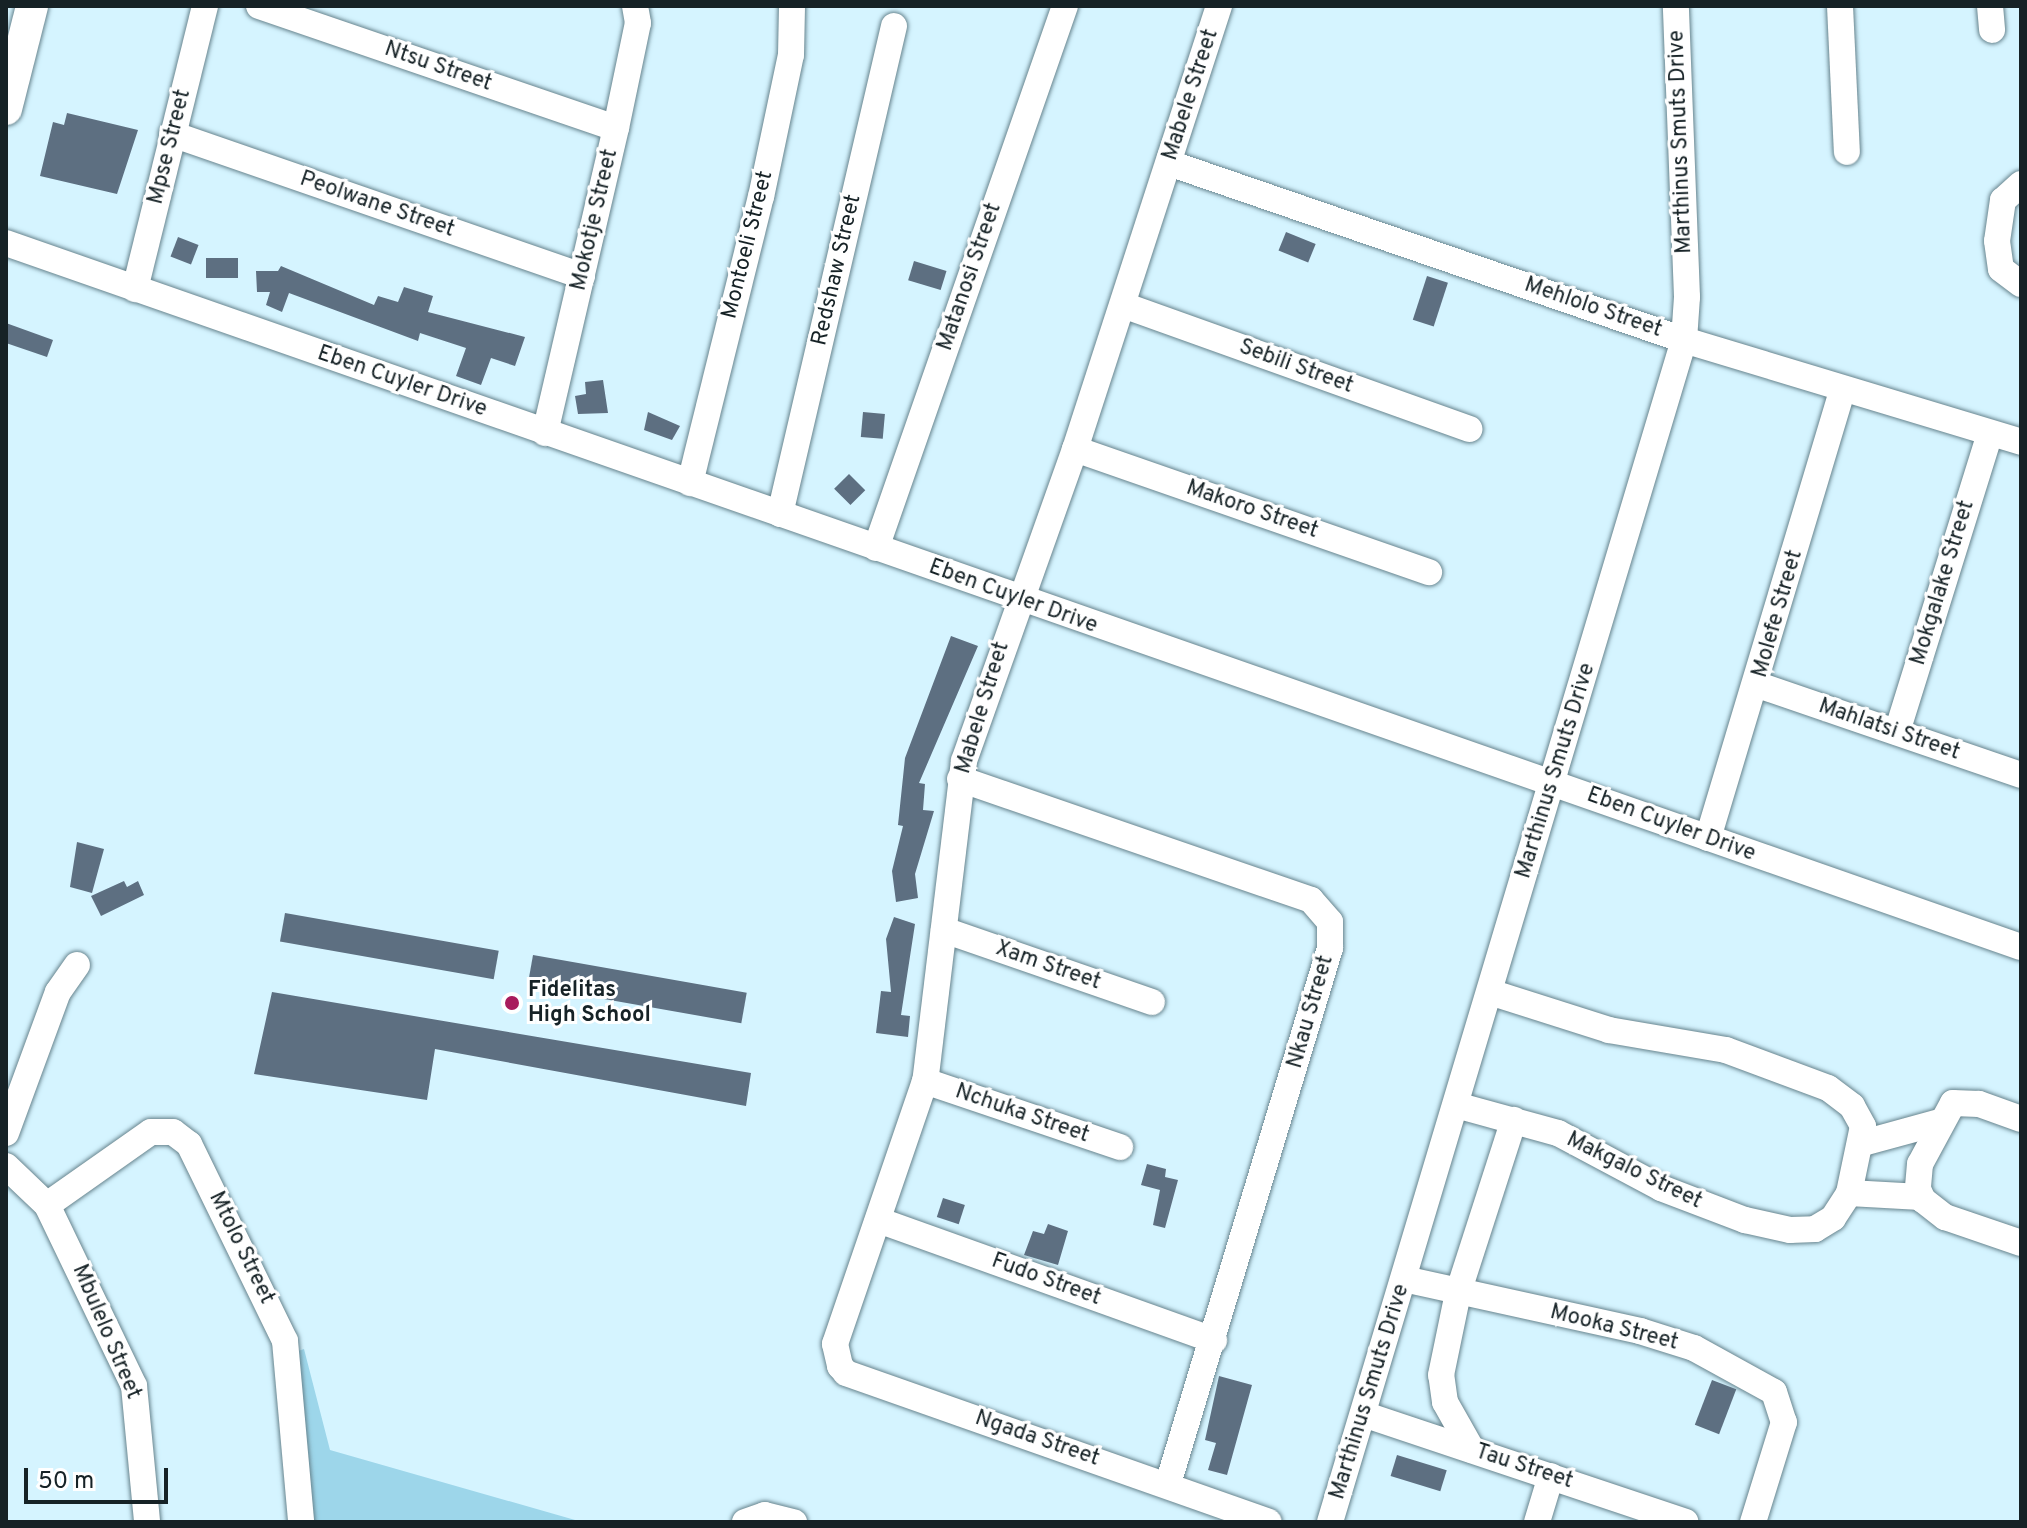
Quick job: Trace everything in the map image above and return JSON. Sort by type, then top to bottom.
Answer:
[{"type":"main road","points":[[6,109],[32,6]]},
{"type":"street","name":"Mpse Street","points":[[135,289],[205,6]]},
{"type":"street","name":"Ntsu Street","points":[[259,6],[616,128]]},
{"type":"street","name":"Mokotje Street","points":[[545,433],[616,128],[638,23],[635,6]]},
{"type":"street","name":"Montoeli Street","points":[[690,483],[761,197],[791,55],[792,6]]},
{"type":"street","name":"Matanosi Street","points":[[876,548],[1065,6]]},
{"type":"street","name":"Mabele Street","points":[[837,1333],[925,1081],[960,779],[1018,599],[1075,449],[1219,6]]},
{"type":"street","name":"Marthinus Smuts Drive","points":[[1330,1522],[1684,340],[1686,262],[1676,6]]},
{"type":"street","points":[[1840,6],[1847,152]]},
{"type":"street","name":"Redshaw Street","points":[[780,514],[894,26]]},
{"type":"street","name":"Peolwane Street","points":[[172,134],[582,276]]},
{"type":"street","name":"Mehlolo Street","points":[[1169,163],[1684,340],[2021,442]]},
{"type":"street","points":[[2021,184],[2003,200],[1997,241],[2001,269],[2021,284]]},
{"type":"street","name":"Eben Cuyler Drive","points":[[6,243],[2021,947]]},
{"type":"street","name":"Sebili Street","points":[[1123,305],[1469,429]]},
{"type":"street","name":"Molefe Street","points":[[1708,838],[1758,685],[1843,389]]},
{"type":"street","name":"Mokgalake Street","points":[[1897,732],[1990,433]]},
{"type":"street","name":"Makoro Street","points":[[1075,449],[1429,572]]},
{"type":"street","name":"Mahlatsi Street","points":[[1758,685],[2021,775]]},
{"type":"street","name":"Nkau Street","points":[[960,779],[1311,900],[1328,916],[1330,948],[1168,1484]]},
{"type":"street","name":"Xam Street","points":[[944,930],[1152,1002]]},
{"type":"street","points":[[6,1133],[58,992],[77,965]]},
{"type":"street","points":[[1490,992],[1609,1030],[1726,1050],[1828,1088],[1857,1113],[1863,1143],[1940,1122]]},
{"type":"street","name":"Nchuka Street","points":[[925,1081],[1120,1147]]},
{"type":"street","points":[[1921,1197],[1920,1164],[1953,1103],[1965,1101],[2021,1119]]},
{"type":"street","name":"Makgalo Street","points":[[1456,1105],[1514,1120],[1577,1142],[1701,1206],[1790,1230],[1826,1225],[1849,1193],[1863,1143]]},
{"type":"street","points":[[1472,1450],[1445,1402],[1441,1375],[1458,1293],[1514,1120]]},
{"type":"street","name":"Mtolo Street","points":[[47,1205],[151,1132],[173,1132],[189,1144],[285,1341],[301,1522]]},
{"type":"street","name":"Mbulelo Street","points":[[6,1166],[47,1205],[134,1386],[147,1522]]},
{"type":"street","points":[[1849,1193],[1921,1197],[1945,1217],[2021,1243]]},
{"type":"street","name":"Fudo Street","points":[[878,1220],[1214,1340]]},
{"type":"street","name":"Mooka Street","points":[[1404,1279],[1640,1331],[1694,1348],[1774,1392],[1784,1422],[1753,1522]]},
{"type":"street","name":"Ngada Street","points":[[837,1333],[836,1355],[846,1373],[1168,1484],[1268,1522]]},
{"type":"street","name":"Tau Street","points":[[1363,1414],[1685,1522]]},
{"type":"street","points":[[1537,1522],[1551,1476]]},
{"type":"street","points":[[745,1522],[765,1515],[794,1522]]},
{"type":"shaded area","points":[[304,1349],[330,1450],[582,1522],[309,1522],[295,1352]]},
{"type":"building","points":[[67,113],[138,130],[117,194],[40,176],[53,122],[64,125]]},
{"type":"building","points":[[1286,232],[1316,244],[1308,263],[1279,251]]},
{"type":"building","points":[[178,237],[199,245],[191,264],[170,257]]},
{"type":"building","points":[[206,258],[238,258],[238,278],[206,278]]},
{"type":"building","points":[[914,261],[947,271],[941,290],[908,280]]},
{"type":"building","points":[[281,266],[374,305],[378,296],[398,302],[404,287],[433,296],[428,312],[525,337],[515,366],[491,358],[481,385],[456,376],[466,348],[420,333],[418,341],[289,293],[282,312],[266,305],[270,292],[257,292],[256,271],[278,271]]},
{"type":"building","points":[[1427,276],[1448,283],[1434,327],[1413,320]]},
{"type":"building","points":[[6,323],[53,340],[47,357],[6,343]]},
{"type":"building","points":[[603,380],[608,413],[578,414],[575,396],[586,394],[585,382]]},
{"type":"building","points":[[648,412],[680,426],[672,440],[644,430]]},
{"type":"building","points":[[863,412],[885,414],[883,439],[861,437]]},
{"type":"building","points":[[849,474],[865,490],[850,505],[834,489]]},
{"type":"building","points":[[951,636],[978,646],[919,783],[925,784],[923,810],[934,811],[915,874],[918,898],[896,902],[892,871],[903,826],[898,825],[905,758]]},
{"type":"building","points":[[77,842],[104,849],[92,893],[70,887]]},
{"type":"building","points":[[124,881],[127,887],[138,881],[144,895],[101,916],[91,896]]},
{"type":"building","points":[[285,913],[499,951],[494,979],[280,942]]},
{"type":"building","points":[[894,917],[915,924],[901,1015],[910,1016],[908,1037],[876,1033],[881,991],[891,992],[886,939]]},
{"type":"building","points":[[533,955],[747,993],[741,1023],[528,986]]},
{"type":"building","points":[[272,992],[751,1073],[746,1106],[435,1049],[427,1100],[254,1074]]},
{"type":"building","points":[[1147,1164],[1166,1169],[1165,1177],[1178,1180],[1165,1228],[1153,1225],[1160,1190],[1141,1185]]},
{"type":"building","points":[[943,1198],[965,1205],[959,1224],[937,1217]]},
{"type":"building","points":[[1048,1224],[1068,1231],[1058,1265],[1024,1255],[1033,1231],[1044,1234]]},
{"type":"building","points":[[1219,1376],[1252,1385],[1227,1475],[1208,1470],[1216,1443],[1205,1440]]},
{"type":"building","points":[[1712,1380],[1736,1389],[1719,1434],[1695,1425]]},
{"type":"building","points":[[1397,1455],[1447,1470],[1440,1491],[1391,1476]]},
{"type":"place","name":"Fidelitas High School","points":[[512,1003]]}]
